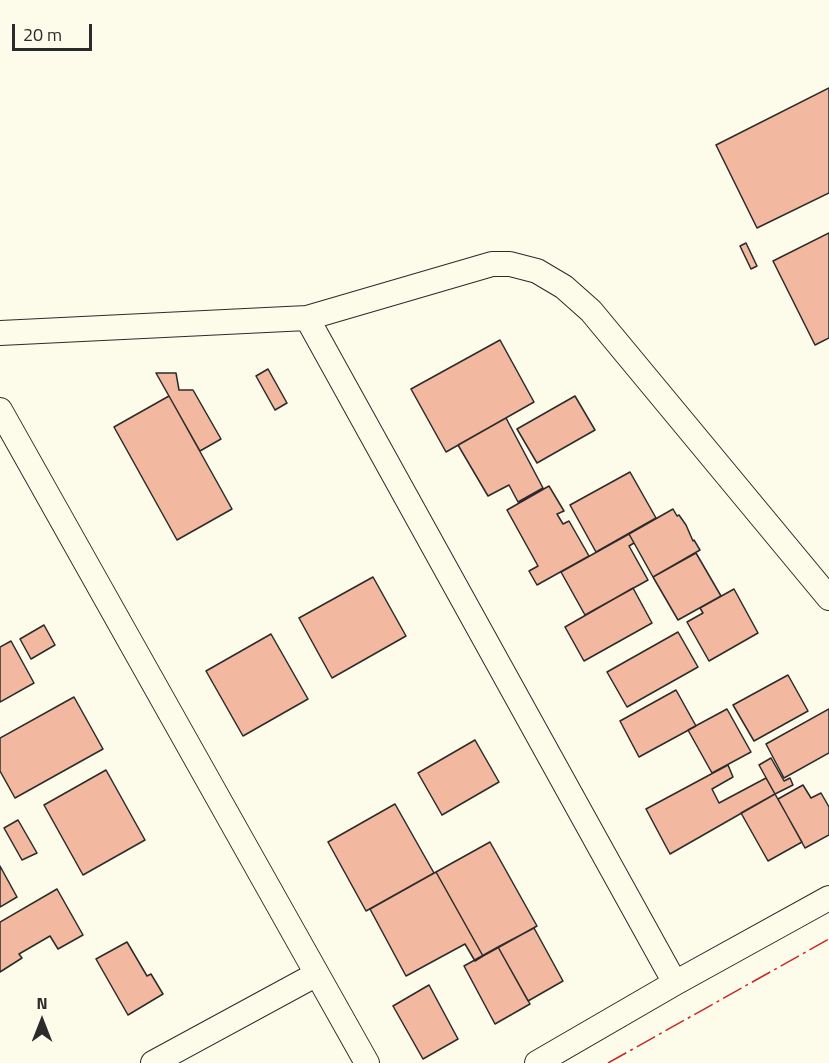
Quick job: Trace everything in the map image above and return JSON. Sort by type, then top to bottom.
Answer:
[{"type":"street","points":[[0,333],[308,318],[492,264],[510,264],[537,271],[564,287],[591,311],[829,598]]},
{"type":"street","points":[[308,318],[675,983]]},
{"type":"street","points":[[0,410],[368,1063]]},
{"type":"street","points":[[537,1063],[829,898]]},
{"type":"street","points":[[153,1063],[317,974]]},
{"type":"building","points":[[829,88],[829,193],[757,228],[716,145]]},
{"type":"building","points":[[829,233],[829,338],[815,345],[773,261]]},
{"type":"building","points":[[746,243],[757,266],[751,269],[740,246]]},
{"type":"building","points":[[500,340],[534,402],[446,452],[411,389]]},
{"type":"building","points":[[268,369],[287,403],[275,410],[256,376]]},
{"type":"building","points":[[156,373],[176,373],[179,390],[193,390],[221,439],[200,451]]},
{"type":"building","points":[[169,396],[232,509],[177,540],[114,427]]},
{"type":"building","points":[[575,396],[595,430],[537,463],[517,429]]},
{"type":"building","points":[[506,418],[543,488],[518,502],[509,485],[488,496],[458,445]]},
{"type":"building","points":[[630,472],[656,518],[596,552],[570,505]]},
{"type":"building","points":[[549,486],[564,511],[557,514],[563,524],[569,521],[589,556],[537,585],[529,571],[538,566],[507,510]]},
{"type":"building","points":[[673,509],[686,525],[700,550],[653,577],[629,534]]},
{"type":"building","points":[[629,534],[634,543],[629,546],[648,580],[585,615],[561,572]]},
{"type":"building","points":[[696,553],[721,596],[678,620],[653,577]]},
{"type":"building","points":[[373,577],[406,636],[332,678],[299,618]]},
{"type":"building","points":[[633,588],[652,623],[584,661],[565,627]]},
{"type":"building","points":[[734,589],[758,633],[709,661],[687,622],[703,613],[700,608]]},
{"type":"building","points":[[44,625],[55,645],[31,659],[20,639]]},
{"type":"building","points":[[678,632],[698,667],[627,707],[607,672]]},
{"type":"building","points":[[271,634],[308,699],[243,736],[206,671]]},
{"type":"building","points":[[11,641],[34,683],[0,702],[0,647]]},
{"type":"building","points":[[788,675],[808,711],[754,741],[733,705]]},
{"type":"building","points":[[676,690],[696,726],[639,757],[620,721]]},
{"type":"building","points":[[74,697],[103,749],[15,798],[0,771],[0,738]]},
{"type":"building","points":[[727,709],[751,752],[712,773],[688,730]]},
{"type":"building","points":[[829,709],[829,753],[784,778],[766,744]]},
{"type":"building","points":[[475,740],[499,782],[442,815],[418,773]]},
{"type":"building","points":[[771,758],[784,781],[790,778],[793,785],[775,794],[759,765]]},
{"type":"building","points":[[728,765],[733,777],[712,789],[719,803],[766,778],[775,794],[670,854],[646,809]]},
{"type":"building","points":[[106,770],[145,840],[83,875],[44,805]]},
{"type":"building","points":[[803,785],[811,798],[821,793],[829,807],[829,835],[805,848],[778,799]]},
{"type":"building","points":[[775,794],[802,842],[768,861],[741,813]]},
{"type":"building","points":[[395,804],[434,873],[366,911],[328,842]]},
{"type":"building","points":[[18,820],[37,853],[22,860],[4,828]]},
{"type":"building","points":[[490,842],[537,926],[483,956],[436,872]]},
{"type":"building","points":[[0,866],[17,897],[0,907]]},
{"type":"building","points":[[436,872],[483,956],[475,961],[465,944],[406,976],[370,909]]},
{"type":"building","points":[[57,889],[83,935],[58,949],[50,936],[19,954],[22,958],[0,972],[0,922]]},
{"type":"building","points":[[534,928],[563,981],[528,1001],[498,947]]},
{"type":"building","points":[[127,942],[147,976],[151,974],[163,994],[128,1015],[96,959]]},
{"type":"building","points":[[498,947],[530,1004],[495,1024],[464,966]]},
{"type":"building","points":[[429,985],[458,1039],[423,1059],[393,1006]]},
{"type":"power","points":[[608,1063],[829,939]]}]
